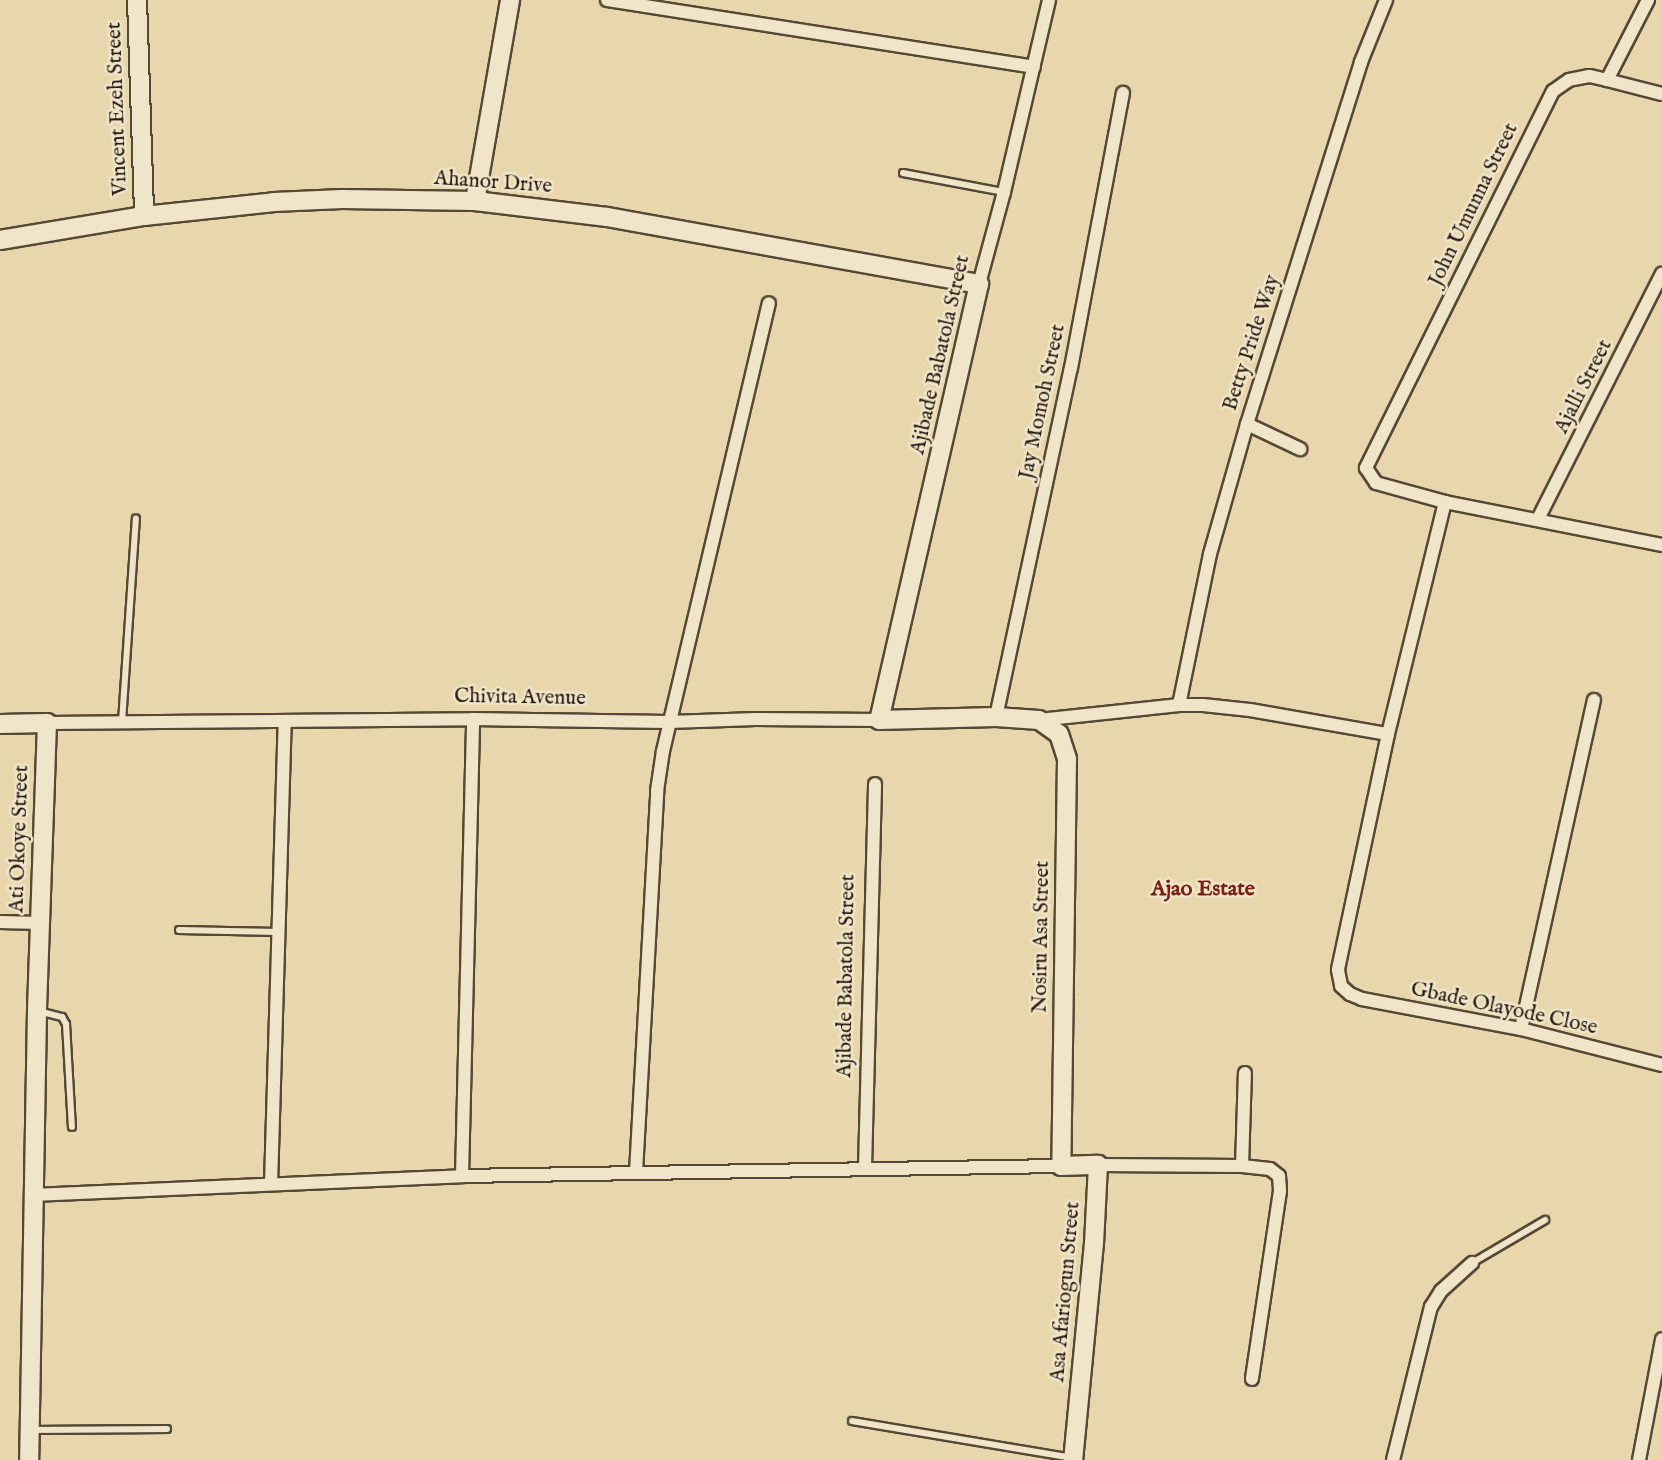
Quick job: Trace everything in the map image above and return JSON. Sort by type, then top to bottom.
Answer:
[{"type":"street","name":"Vincent Ezeh Street","points":[[137,0],[144,216]]},
{"type":"street","points":[[475,201],[510,0]]},
{"type":"street","points":[[607,0],[1034,67]]},
{"type":"street","name":"Ajibade Babatola Street","points":[[879,720],[979,284],[1005,192],[1049,0]]},
{"type":"street","name":"Betty Pride Way","points":[[1179,705],[1210,554],[1247,424],[1361,62],[1386,0]]},
{"type":"street","points":[[1607,80],[1648,0]]},
{"type":"street","name":"John Umunna Street","points":[[1445,502],[1376,483],[1366,468],[1552,92],[1569,80],[1589,76],[1662,94]]},
{"type":"street","name":"Jay Momoh Street","points":[[996,717],[1071,368],[1123,93]]},
{"type":"street","name":"Ahanor Drive","points":[[0,240],[144,216],[274,202],[342,199],[475,201],[607,217],[979,284]]},
{"type":"street","name":"Ajalli Street","points":[[1538,519],[1662,273]]},
{"type":"street","points":[[636,1172],[657,791],[669,722],[769,303]]},
{"type":"street","points":[[1247,424],[1300,449]]},
{"type":"street","points":[[1039,720],[1179,705],[1250,710],[1388,734],[1445,502],[1662,545]]},
{"type":"street","points":[[1521,1029],[1594,700]]},
{"type":"street","name":"Chivita Avenue","points":[[0,724],[472,719],[669,722],[996,717],[1039,720]]},
{"type":"street","points":[[462,1176],[472,719]]},
{"type":"street","name":"Nosiru Asa Street","points":[[1039,720],[1059,734],[1067,759],[1061,1166]]},
{"type":"street","points":[[272,1184],[285,721]]},
{"type":"street","name":"Ati Okoye Street","points":[[29,1460],[37,1011],[47,723]]},
{"type":"street","name":"Gbade Olayode Close","points":[[1388,734],[1338,970],[1341,986],[1350,994],[1382,1004],[1521,1029],[1662,1065]]},
{"type":"street","name":"Ajibade Babatola Street","points":[[865,1168],[875,784]]},
{"type":"street","points":[[0,922],[40,923]]},
{"type":"street","points":[[1242,1166],[1245,1073]]},
{"type":"street","points":[[33,1196],[462,1176],[636,1172],[1098,1165],[1270,1168],[1279,1176],[1280,1191],[1252,1379]]},
{"type":"street","name":"Asa Afariogun Street","points":[[1073,1459],[1094,1243],[1098,1165]]},
{"type":"street","points":[[1393,1460],[1431,1307],[1442,1291],[1472,1263]]},
{"type":"street","points":[[1639,1460],[1662,1339]]},
{"type":"lane","points":[[903,173],[1005,192]]},
{"type":"lane","points":[[122,723],[136,518]]},
{"type":"lane","points":[[179,930],[278,932]]},
{"type":"lane","points":[[37,1011],[62,1017],[66,1024],[72,1127]]},
{"type":"lane","points":[[1472,1263],[1545,1220]]},
{"type":"lane","points":[[852,1421],[1073,1459]]},
{"type":"lane","points":[[29,1430],[166,1429]]},
{"type":"district","name":"Ajao Estate","points":[[1203,890]]}]
